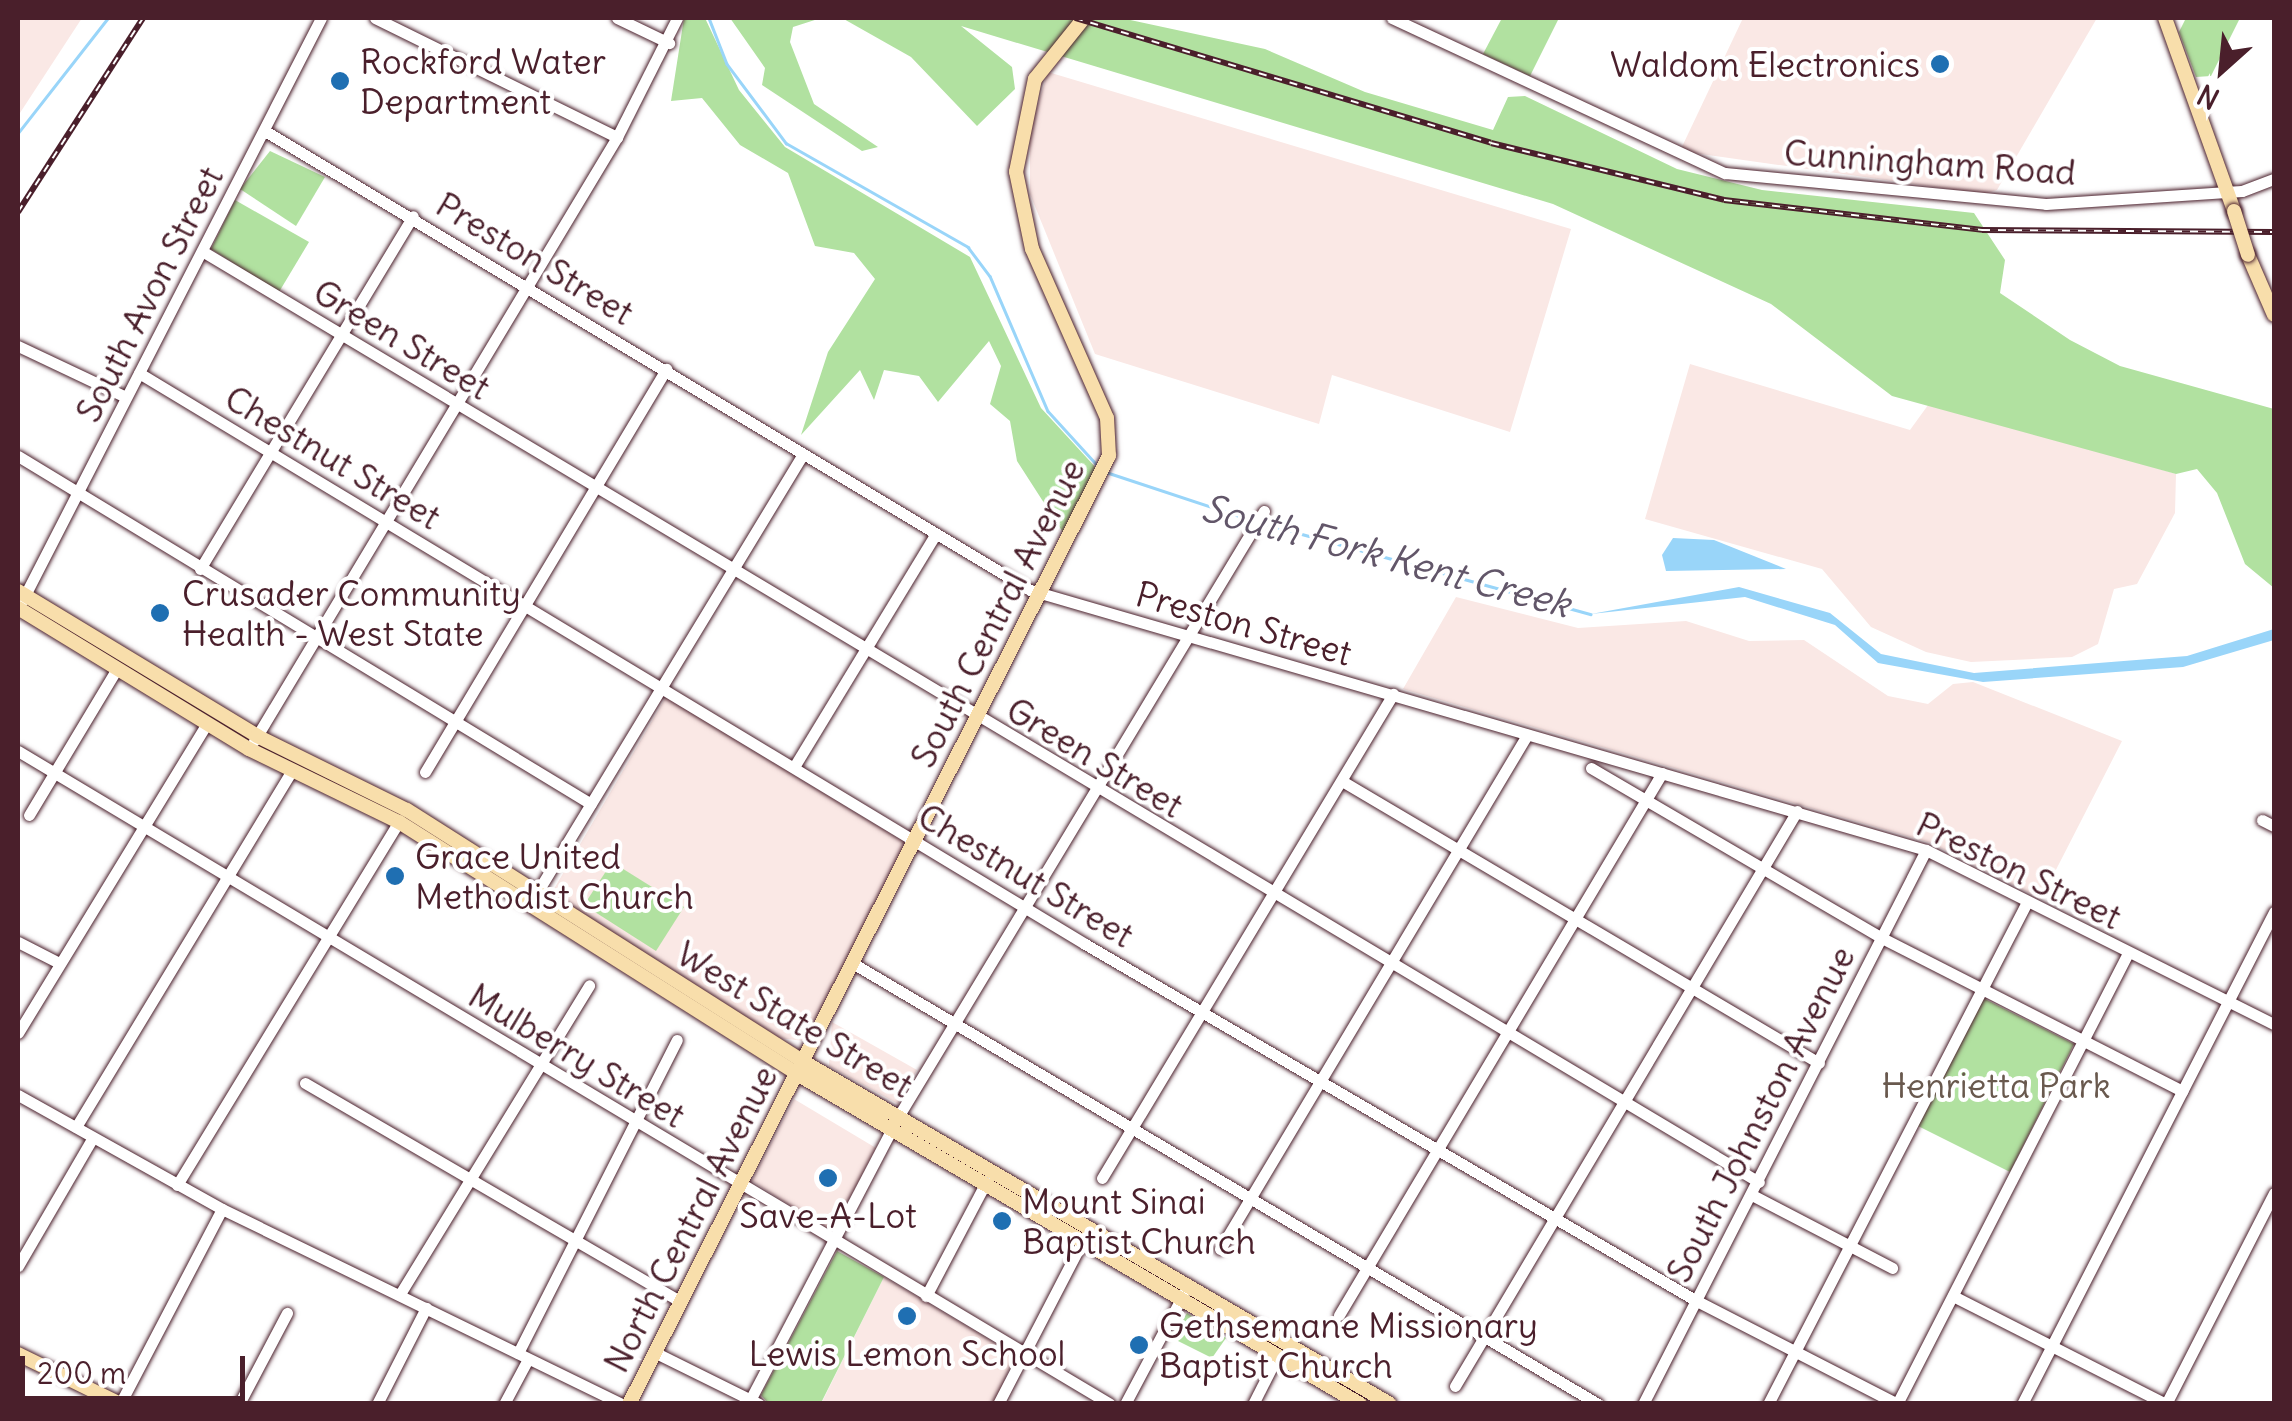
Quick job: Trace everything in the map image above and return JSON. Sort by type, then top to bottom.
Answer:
[{"type":"main road","name":"South Central Avenue","points":[[801,1068],[1110,456],[1106,418],[1032,249],[1016,172],[1035,79],[1084,18]]},
{"type":"main road","points":[[2165,18],[2248,254],[2274,315]]},
{"type":"main road","name":"West State Street","points":[[19,602],[116,670],[208,724],[408,810],[538,890],[801,1068]]},
{"type":"main road","name":"West State Street","points":[[19,602],[253,742],[292,771],[399,822],[895,1124],[1390,1404]]},
{"type":"main road","name":"North Central Avenue","points":[[629,1404],[801,1068]]},
{"type":"main road","name":"West State Street","points":[[895,1124],[1083,1240],[1185,1291],[1278,1355],[1360,1404]]},
{"type":"main road","points":[[18,1354],[120,1404]]},
{"type":"street","name":"South Avon Street","points":[[19,602],[321,18]]},
{"type":"street","points":[[374,18],[618,137]]},
{"type":"street","points":[[617,18],[669,42]]},
{"type":"street","points":[[253,742],[618,137],[669,42],[677,18]]},
{"type":"street","name":"Cunningham Road","points":[[1392,18],[1677,158],[1804,186],[1992,203],[2228,191]]},
{"type":"street","name":"Preston Street","points":[[265,130],[527,284],[934,537],[1044,592],[1187,638],[1926,850],[2274,1024]]},
{"type":"street","points":[[2228,191],[2274,179]]},
{"type":"street","points":[[200,569],[338,334],[413,216]]},
{"type":"street","name":"Green Street","points":[[202,251],[1622,1105],[1759,1182]]},
{"type":"street","points":[[18,346],[126,398]]},
{"type":"street","points":[[425,772],[666,369]]},
{"type":"street","name":"Chestnut Street","points":[[139,373],[388,520],[1024,908],[1696,1300],[1897,1404]]},
{"type":"street","points":[[538,890],[802,454]]},
{"type":"street","points":[[18,456],[591,804]]},
{"type":"street","points":[[654,1352],[753,1402],[895,1124],[1264,511]]},
{"type":"street","points":[[794,767],[870,651],[934,537]]},
{"type":"street","points":[[30,815],[116,670]]},
{"type":"street","points":[[1102,1178],[1393,694]]},
{"type":"street","points":[[18,1033],[208,724]]},
{"type":"street","points":[[1220,1250],[1527,734]]},
{"type":"street","name":"Mulberry Street","points":[[18,751],[542,1063],[634,1124],[1110,1404]]},
{"type":"street","points":[[1591,768],[1882,938],[2182,1090]]},
{"type":"street","points":[[76,1127],[292,771]]},
{"type":"street","points":[[1340,1315],[1662,773]]},
{"type":"street","points":[[1342,781],[1819,1063]]},
{"type":"street","points":[[1455,1386],[1797,811]]},
{"type":"street","points":[[2262,820],[2274,826]]},
{"type":"street","points":[[177,1185],[399,822]]},
{"type":"street","name":"South Johnston Avenue","points":[[1643,1404],[1926,850]]},
{"type":"street","points":[[1768,1404],[2026,902]]},
{"type":"street","points":[[2022,1404],[2274,912]]},
{"type":"street","points":[[18,942],[59,963]]},
{"type":"street","points":[[1897,1404],[2128,953]]},
{"type":"street","points":[[854,964],[1486,1334],[1598,1404]]},
{"type":"street","points":[[400,1294],[589,985]]},
{"type":"street","points":[[504,1404],[573,1242],[677,1040]]},
{"type":"street","points":[[305,1083],[679,1301]]},
{"type":"street","points":[[18,1096],[222,1208],[621,1404]]},
{"type":"street","points":[[18,1266],[92,1138]]},
{"type":"street","points":[[926,1296],[986,1182]]},
{"type":"street","points":[[1954,1296],[2166,1404],[2274,1193]]},
{"type":"street","points":[[1752,1195],[1892,1268]]},
{"type":"street","points":[[120,1404],[222,1208]]},
{"type":"street","points":[[998,1404],[1083,1240]]},
{"type":"street","points":[[1125,1404],[1185,1291]]},
{"type":"street","points":[[377,1404],[426,1308]]},
{"type":"street","points":[[239,1404],[287,1313]]},
{"type":"street","points":[[1253,1404],[1278,1355]]},
{"type":"shaded area","points":[[18,18],[82,18],[18,116]]},
{"type":"shaded area","points":[[1743,18],[2097,18],[1997,190],[1984,194],[1680,151]]},
{"type":"shaded area","points":[[1048,72],[1571,229],[1510,432],[1332,375],[1319,424],[1095,354],[1030,194],[1030,130]]},
{"type":"shaded area","points":[[1690,364],[1910,430],[1931,401],[2176,474],[2175,513],[2137,584],[2114,589],[2098,644],[2072,657],[1971,662],[1926,652],[1871,627],[1822,569],[1645,519]]},
{"type":"shaded area","points":[[1456,597],[1578,628],[1686,621],[1749,641],[1804,640],[1888,696],[1928,704],[1953,684],[1973,682],[2122,741],[2041,899],[1931,843],[1403,689]]},
{"type":"shaded area","points":[[666,697],[907,844],[805,1041],[778,1038],[551,894]]},
{"type":"shaded area","points":[[832,1022],[917,1070],[898,1104],[829,1066]]},
{"type":"shaded area","points":[[794,1099],[876,1148],[832,1232],[752,1181]]},
{"type":"shaded area","name":"Lewis Lemon School","points":[[884,1277],[1015,1355],[995,1403],[821,1404]]},
{"type":"green space","points":[[684,18],[705,18],[739,90],[785,147],[970,257],[1041,408],[1098,470],[1064,534],[1017,461],[1010,421],[990,404],[1001,366],[989,341],[938,402],[919,376],[884,370],[874,400],[860,370],[801,435],[828,352],[875,279],[854,253],[815,246],[788,173],[740,145],[702,98],[671,101]]},
{"type":"green space","points":[[730,18],[821,18],[793,27],[790,42],[814,104],[878,147],[862,151],[762,85],[765,68]]},
{"type":"green space","points":[[842,18],[1121,18],[1265,49],[1365,92],[1493,130],[1508,97],[1525,96],[1677,169],[1762,190],[1974,213],[2005,260],[2000,293],[2070,340],[2120,366],[2274,409],[2274,588],[2245,564],[2217,493],[2197,469],[2176,474],[1892,396],[1771,304],[1553,204],[961,26],[1012,67],[1015,89],[977,126],[911,57]]},
{"type":"green space","points":[[1502,18],[1559,18],[1530,76],[1483,54]]},
{"type":"green space","points":[[2186,18],[2240,18],[2211,76],[2196,77],[2179,32]]},
{"type":"green space","points":[[270,151],[325,177],[296,226],[240,189]]},
{"type":"green space","points":[[235,200],[309,242],[279,292],[211,249]]},
{"type":"green space","points":[[612,862],[684,907],[656,951],[584,905]]},
{"type":"green space","name":"Henrietta Park","points":[[1983,998],[2074,1044],[2010,1172],[1918,1126]]},
{"type":"green space","points":[[837,1251],[884,1277],[821,1403],[768,1403],[761,1395]]},
{"type":"green space","points":[[1187,1313],[1226,1338],[1212,1358],[1172,1338]]},
{"type":"water","points":[[1673,538],[1714,540],[1786,569],[1666,571],[1662,555]]},
{"type":"water","points":[[1739,587],[1830,613],[1881,654],[1974,673],[2187,656],[2274,629],[2274,640],[2183,667],[1983,682],[1878,663],[1835,625],[1745,597],[1591,614]]},
{"type":"waterway","points":[[18,133],[108,18]]},
{"type":"waterway","name":"South Fork Kent Creek","points":[[709,18],[727,64],[786,143],[968,247],[990,276],[1048,411],[1099,467]]},
{"type":"waterway","name":"South Fork Kent Creek","points":[[1106,472],[1254,521]]},
{"type":"waterway","name":"South Fork Kent Creek","points":[[1262,523],[1591,614]]},
{"type":"railway","points":[[18,212],[143,18]]},
{"type":"railway","points":[[1075,18],[1491,143],[1724,200],[1982,230],[2274,232]]},
{"type":"place","name":"Waldom Electronics","points":[[1940,64]]},
{"type":"place","name":"Rockford Water Department","points":[[340,81]]},
{"type":"place","name":"Crusader Community Health - West State","points":[[160,613]]},
{"type":"place","name":"Grace United Methodist Church","points":[[395,876]]},
{"type":"place","name":"Save-A-Lot","points":[[828,1178]]},
{"type":"place","name":"Mount Sinai Baptist Church","points":[[1002,1221]]},
{"type":"place","name":"Lewis Lemon School","points":[[907,1316]]},
{"type":"place","name":"Gethsemane Missionary Baptist Church","points":[[1139,1345]]}]
